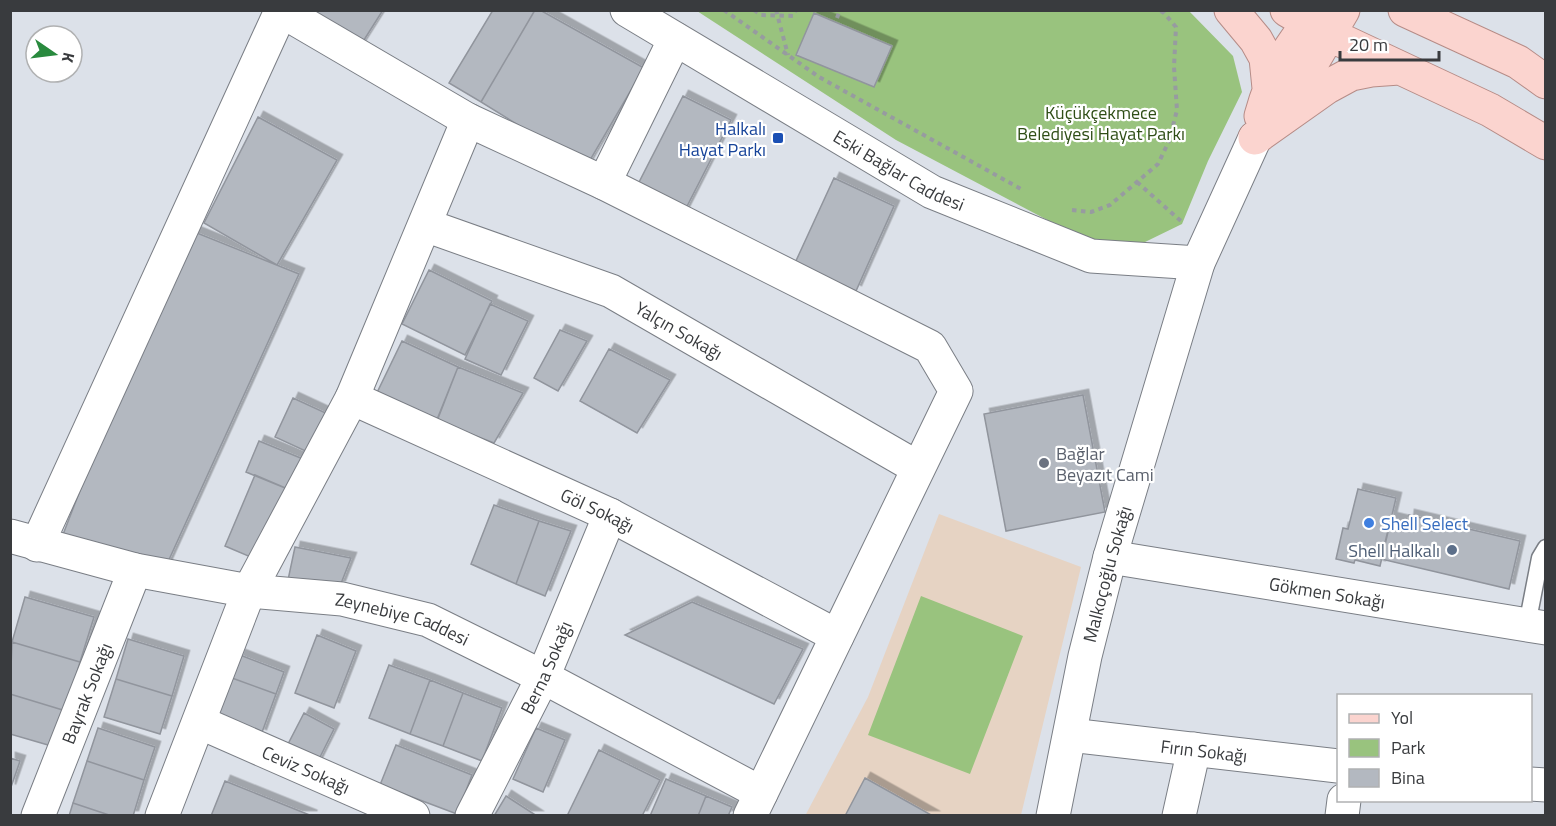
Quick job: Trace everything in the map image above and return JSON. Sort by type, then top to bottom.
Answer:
[{"type":"main road","points":[[1231,10],[1256,40],[1266,58],[1269,88]]},
{"type":"main road","points":[[1406,10],[1518,62],[1545,82]]},
{"type":"main road","points":[[1255,138],[1269,88],[1285,53],[1317,18]]},
{"type":"main road","points":[[1317,18],[1399,68],[1490,110],[1545,142]]},
{"type":"main road","points":[[1255,138],[1310,66],[1317,18]]},
{"type":"main road","points":[[1255,138],[1327,87],[1351,74],[1399,68]]},
{"type":"street","name":"Eski Bağlar Caddesi","points":[[627,10],[932,192],[1091,256],[1202,254]]},
{"type":"street","points":[[24,540],[280,11],[468,120],[604,183],[930,347],[956,390],[756,804]]},
{"type":"street","points":[[604,183],[675,39]]},
{"type":"street","points":[[162,816],[249,591],[352,398],[468,120]]},
{"type":"street","name":"Malkoçoğlu Sokağı","points":[[1053,816],[1085,656],[1110,557],[1202,254],[1255,138]]},
{"type":"street","name":"Yalçın Sokağı","points":[[425,225],[611,291],[918,468]]},
{"type":"street","name":"Göl Sokağı","points":[[352,398],[610,515],[837,636]]},
{"type":"street","name":"Berna Sokağı","points":[[472,816],[543,678],[610,515]]},
{"type":"street","name":"Zeynebiye Caddesi","points":[[24,540],[135,570],[249,591],[342,599],[428,620],[543,678],[756,804]]},
{"type":"street","name":"Gökmen Sokağı","points":[[1110,557],[1536,626]]},
{"type":"street","name":"Bayrak Sokağı","points":[[38,816],[135,570]]},
{"type":"street","name":"Ceviz Sokağı","points":[[199,722],[412,816]]},
{"type":"street","name":"Fırın Sokağı","points":[[1070,735],[1337,766]]},
{"type":"street","points":[[1179,816],[1194,748]]},
{"type":"lane","points":[[1536,626],[1540,558],[1545,548]]},
{"type":"path","points":[[724,10],[819,77],[1029,193]]},
{"type":"path","points":[[754,10],[761,15],[776,13],[793,16],[796,10]]},
{"type":"path","points":[[837,18],[840,10]]},
{"type":"path","points":[[1069,210],[1091,212],[1110,206],[1158,164],[1169,141],[1177,110],[1174,67],[1176,27],[1164,13],[1158,10]]},
{"type":"path","points":[[776,13],[788,55]]},
{"type":"path","points":[[1137,182],[1202,254]]},
{"type":"shaded area","points":[[939,514],[1081,567],[1021,815],[805,816],[868,697]]},
{"type":"green space","name":"Küçükçekmece Belediyesi Hayat Parkı","points":[[697,11],[1189,11],[1233,56],[1242,92],[1208,161],[1182,224],[1143,243],[1089,242],[896,140]]},
{"type":"green space","points":[[921,596],[1023,636],[970,774],[868,735]]},
{"type":"building","points":[[311,10],[383,10],[357,51]]},
{"type":"building","points":[[493,10],[535,10],[481,102],[449,83]]},
{"type":"building","points":[[535,10],[540,10],[644,68],[586,167],[481,102]]},
{"type":"building","points":[[814,13],[892,46],[874,87],[796,55]]},
{"type":"building","points":[[683,96],[731,120],[681,218],[633,194]]},
{"type":"building","points":[[258,117],[337,160],[277,265],[204,223]]},
{"type":"building","points":[[834,178],[894,206],[856,291],[795,263]]},
{"type":"building","points":[[182,227],[299,274],[162,575],[57,550]]},
{"type":"building","points":[[429,270],[492,301],[465,355],[402,324]]},
{"type":"building","points":[[490,304],[528,321],[501,375],[465,359]]},
{"type":"building","points":[[560,330],[587,341],[558,391],[534,378]]},
{"type":"building","points":[[402,341],[458,367],[432,432],[372,403]]},
{"type":"building","points":[[609,349],[670,380],[637,433],[580,401]]},
{"type":"building","points":[[458,367],[523,393],[494,443],[437,421]]},
{"type":"building","name":"Bağlar Beyazıt Cami","points":[[1083,395],[1105,512],[1006,531],[984,414]]},
{"type":"building","points":[[293,398],[330,415],[312,454],[275,437]]},
{"type":"building","points":[[259,441],[303,459],[290,490],[246,472]]},
{"type":"building","points":[[255,475],[290,490],[260,561],[225,546]]},
{"type":"building","name":"Shell Select","points":[[1358,489],[1396,498],[1380,566],[1355,560],[1354,563],[1336,559],[1343,528],[1348,529]]},
{"type":"building","points":[[494,505],[539,521],[516,584],[471,564]]},
{"type":"building","points":[[1409,515],[1520,541],[1509,589],[1381,559],[1391,518],[1408,522]]},
{"type":"building","points":[[539,521],[571,531],[545,596],[516,584]]},
{"type":"building","points":[[295,547],[351,558],[340,586],[285,594]]},
{"type":"building","points":[[25,597],[94,617],[80,662],[12,642]]},
{"type":"building","points":[[692,602],[803,649],[774,704],[625,635]]},
{"type":"building","points":[[317,635],[356,651],[334,708],[295,693]]},
{"type":"building","points":[[128,639],[184,656],[172,696],[116,679]]},
{"type":"building","points":[[12,642],[80,662],[66,711],[10,694]]},
{"type":"building","points":[[240,655],[284,672],[276,694],[232,678]]},
{"type":"building","points":[[389,665],[430,680],[410,734],[369,718]]},
{"type":"building","points":[[232,678],[276,694],[261,735],[217,718]]},
{"type":"building","points":[[116,679],[172,696],[160,734],[104,717]]},
{"type":"building","points":[[430,680],[463,693],[443,746],[410,734]]},
{"type":"building","points":[[463,693],[502,708],[482,761],[443,746]]},
{"type":"building","points":[[10,694],[66,711],[55,747],[10,734]]},
{"type":"building","points":[[304,713],[334,729],[317,763],[286,748]]},
{"type":"building","points":[[98,728],[155,747],[144,780],[87,761]]},
{"type":"building","points":[[536,728],[565,740],[543,792],[513,779]]},
{"type":"building","points":[[396,745],[472,775],[457,814],[380,785]]},
{"type":"building","points":[[599,750],[660,780],[642,816],[567,816]]},
{"type":"building","points":[[10,758],[20,761],[10,790]]},
{"type":"building","points":[[87,761],[144,780],[133,816],[112,816],[73,803]]},
{"type":"building","points":[[865,778],[933,816],[845,816]]},
{"type":"building","points":[[666,779],[706,796],[698,816],[650,816]]},
{"type":"building","points":[[225,781],[312,816],[211,816]]},
{"type":"building","points":[[506,796],[537,816],[494,816]]},
{"type":"building","points":[[706,796],[732,807],[728,816],[698,816]]},
{"type":"building","points":[[73,803],[112,816],[69,816]]},
{"type":"place","name":"Halkalı Hayat Parkı","points":[[778,138]]},
{"type":"place","name":"Bağlar Beyazıt Cami","points":[[1044,463]]},
{"type":"place","name":"Shell Select","points":[[1369,523]]},
{"type":"place","name":"Shell Halkalı","points":[[1452,550]]}]
